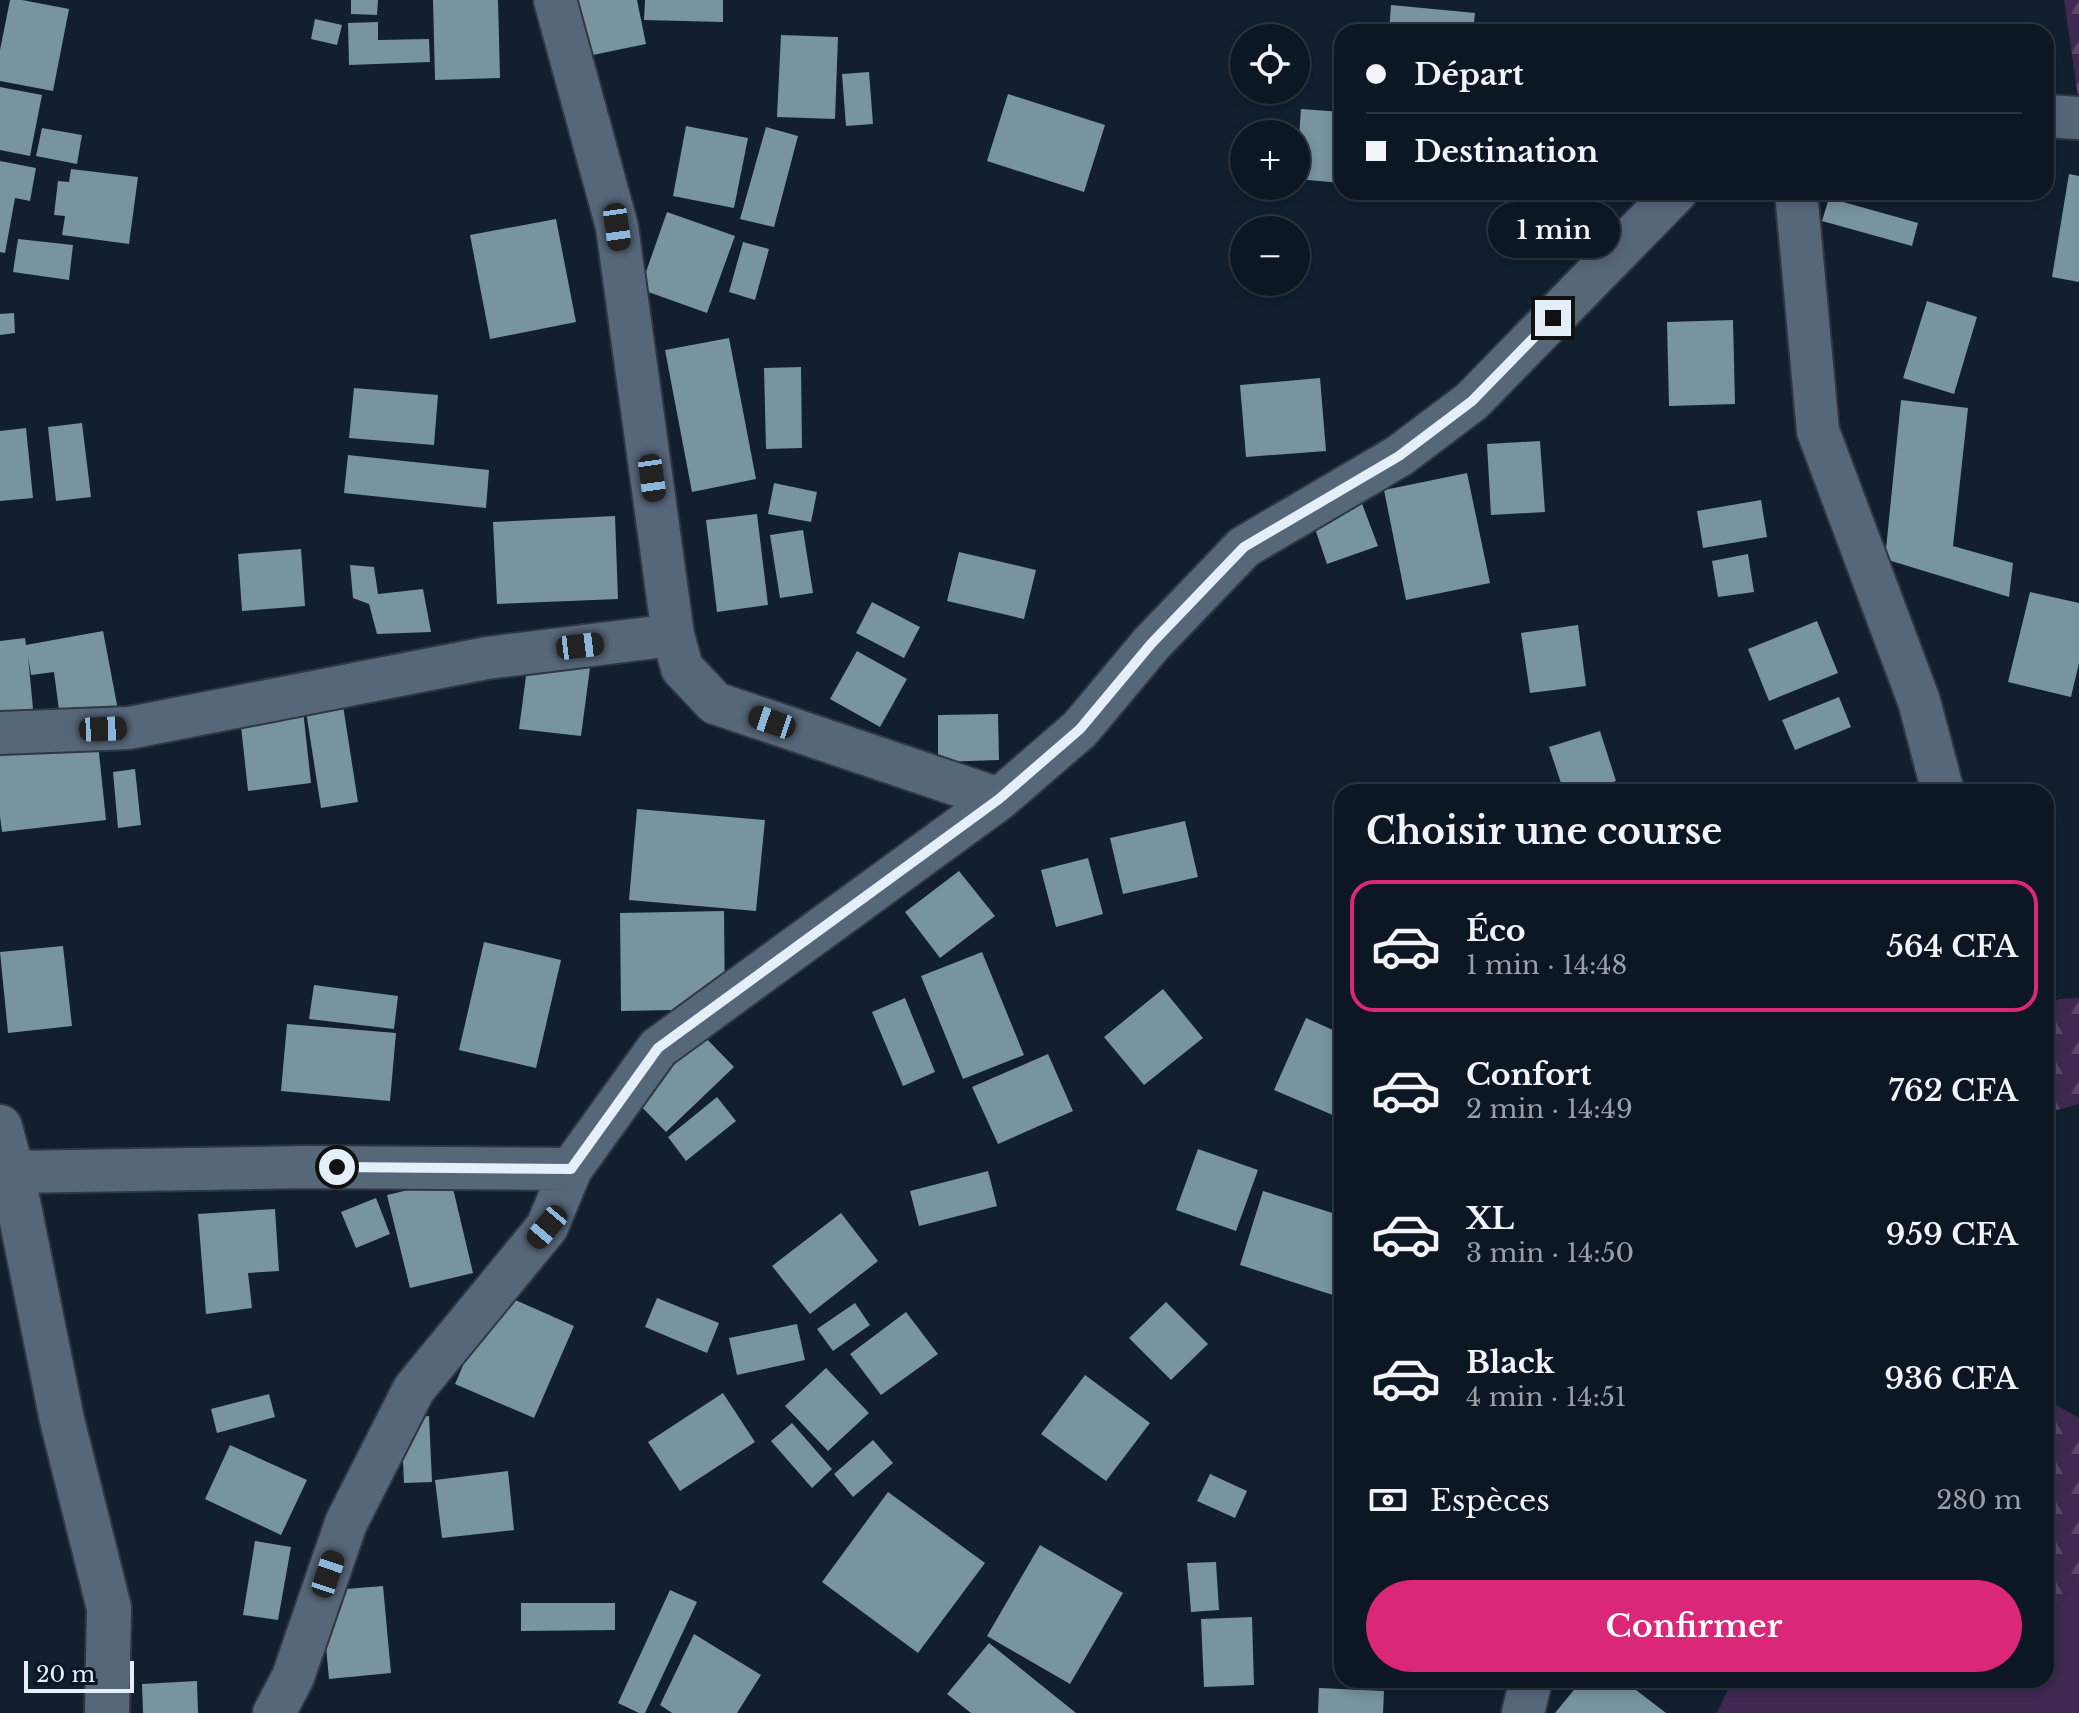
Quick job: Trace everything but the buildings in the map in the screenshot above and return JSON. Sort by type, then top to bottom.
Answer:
[{"type":"main road","points":[[0,1127],[12,1172],[62,1420],[109,1608],[107,1713]]},
{"type":"street","points":[[555,0],[617,227],[673,635],[682,668],[715,703],[999,799]]},
{"type":"street","points":[[2054,116],[2079,118]]},
{"type":"street","points":[[274,1713],[293,1677],[346,1523],[414,1389],[547,1227],[571,1169],[658,1048],[999,799],[1080,729],[1151,644],[1244,547],[1399,456],[1472,401],[1668,200]]},
{"type":"street","points":[[1797,200],[1818,431],[1919,701],[1941,784]]},
{"type":"street","points":[[0,733],[129,728],[487,658],[673,635]]},
{"type":"street","points":[[12,1172],[308,1167],[571,1169]]},
{"type":"street","points":[[1523,1713],[1529,1688]]},
{"type":"green space","points":[[2064,0],[2079,0],[2079,104]]},
{"type":"green space","points":[[2079,998],[2079,1104],[2054,1111],[2054,1002]]},
{"type":"green space","points":[[2054,1404],[2079,1418],[2079,1576],[2054,1611]]},
{"type":"green space","points":[[2079,1576],[2079,1713],[1717,1713],[1728,1688],[2054,1688],[2054,1611]]},
{"type":"route","points":[[337,1167],[571,1169],[658,1048],[999,799],[1080,729],[1151,644],[1244,547],[1399,456],[1472,401],[1553,318]]}]
